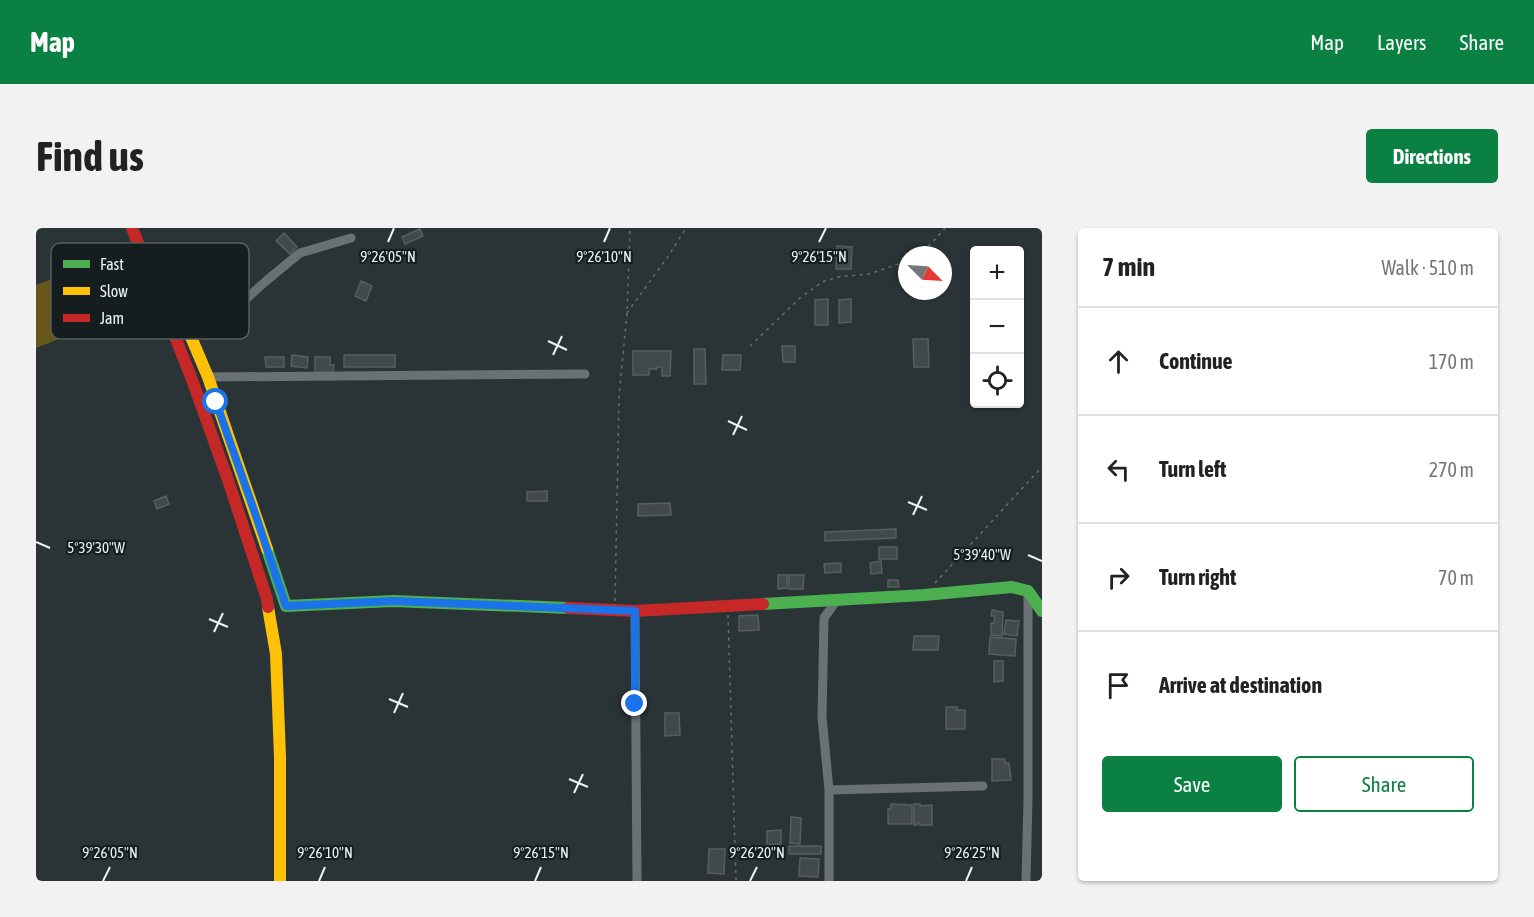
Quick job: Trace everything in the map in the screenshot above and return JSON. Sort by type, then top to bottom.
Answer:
[{"type":"street","points":[[132,228],[138,243]]},
{"type":"street","points":[[249,296],[300,253],[351,237]]},
{"type":"street","points":[[175,339],[228,480],[267,599],[276,654],[280,758],[280,881]]},
{"type":"street","points":[[192,339],[208,376],[286,606],[393,601],[635,611],[924,595],[1012,587],[1028,591],[1042,610]]},
{"type":"street","points":[[208,376],[585,374]]},
{"type":"street","points":[[1026,881],[1028,591]]},
{"type":"street","points":[[829,881],[829,790],[822,717],[824,618],[837,600]]},
{"type":"street","points":[[635,611],[637,881]]},
{"type":"street","points":[[829,790],[982,786]]},
{"type":"path","points":[[615,611],[619,397],[627,313],[630,228]]},
{"type":"path","points":[[627,313],[686,228]]},
{"type":"path","points":[[928,246],[945,228]]},
{"type":"path","points":[[750,346],[800,298],[822,282],[838,277],[869,274],[898,264]]},
{"type":"path","points":[[924,595],[1042,467]]},
{"type":"path","points":[[728,606],[736,881]]},
{"type":"shaded area","points":[[51,280],[51,339],[59,339],[36,348],[36,285]]},
{"type":"building","points":[[420,229],[423,236],[405,244],[402,237]]},
{"type":"building","points":[[284,233],[297,247],[290,254],[276,241]]},
{"type":"building","points":[[837,246],[852,247],[851,269],[836,269]]},
{"type":"building","points":[[361,281],[372,286],[366,301],[355,296]]},
{"type":"building","points":[[828,299],[828,325],[815,325],[815,300]]},
{"type":"building","points":[[851,299],[851,322],[839,323],[839,300]]},
{"type":"building","points":[[913,339],[928,339],[929,367],[914,367]]},
{"type":"building","points":[[782,346],[795,346],[795,362],[783,362]]},
{"type":"building","points":[[694,349],[705,349],[706,384],[694,384]]},
{"type":"building","points":[[633,351],[671,351],[670,376],[662,376],[662,367],[649,369],[649,375],[633,375]]},
{"type":"building","points":[[292,355],[308,357],[307,368],[291,366]]},
{"type":"building","points":[[344,355],[395,355],[395,367],[344,367]]},
{"type":"building","points":[[723,355],[741,355],[740,370],[722,370]]},
{"type":"building","points":[[265,357],[284,357],[284,367],[266,367]]},
{"type":"building","points":[[315,357],[330,357],[330,365],[334,365],[333,374],[315,373]]},
{"type":"building","points":[[547,491],[547,501],[527,501],[527,492]]},
{"type":"building","points":[[166,496],[169,504],[157,509],[154,501]]},
{"type":"building","points":[[670,503],[671,515],[638,516],[638,504]]},
{"type":"building","points":[[896,529],[896,538],[825,541],[825,532]]},
{"type":"building","points":[[879,547],[897,547],[897,559],[879,559]]},
{"type":"building","points":[[881,561],[882,573],[871,574],[870,563]]},
{"type":"building","points":[[841,563],[841,572],[825,573],[824,564]]},
{"type":"building","points":[[778,575],[787,575],[787,588],[778,589]]},
{"type":"building","points":[[789,575],[804,575],[803,589],[789,589]]},
{"type":"building","points":[[888,580],[898,580],[899,587],[888,587]]},
{"type":"building","points":[[992,610],[1003,612],[1002,636],[991,635],[991,623],[994,623],[995,616],[991,616]]},
{"type":"building","points":[[758,615],[759,630],[739,631],[739,616]]},
{"type":"building","points":[[1006,620],[1019,621],[1017,636],[1004,634]]},
{"type":"building","points":[[914,636],[939,636],[938,650],[913,650]]},
{"type":"building","points":[[990,637],[1016,639],[1015,656],[989,654]]},
{"type":"building","points":[[994,661],[1003,661],[1003,681],[994,682]]},
{"type":"building","points":[[946,707],[965,710],[965,729],[946,729]]},
{"type":"building","points":[[665,713],[679,713],[680,735],[665,736]]},
{"type":"building","points":[[992,759],[1005,759],[1005,763],[1009,763],[1011,780],[992,781]]},
{"type":"building","points":[[891,804],[912,805],[912,824],[888,824],[888,809],[891,809]]},
{"type":"building","points":[[914,804],[932,805],[932,825],[917,823],[914,825]]},
{"type":"building","points":[[791,817],[801,818],[800,844],[790,843]]},
{"type":"building","points":[[781,830],[781,844],[767,845],[767,831]]},
{"type":"building","points":[[789,846],[821,846],[821,854],[789,854]]},
{"type":"building","points":[[709,849],[725,849],[724,874],[708,873]]},
{"type":"building","points":[[800,858],[819,859],[818,877],[799,876]]},
{"type":"traffic: fast","points":[[267,549],[286,606],[393,601],[568,608]]},
{"type":"traffic: fast","points":[[763,604],[924,595],[1012,587],[1028,591],[1042,611]]},
{"type":"traffic: slow","points":[[192,339],[208,377],[267,549]]},
{"type":"traffic: slow","points":[[268,607],[276,654],[280,757],[280,881]]},
{"type":"traffic: jam","points":[[132,228],[138,243]]},
{"type":"traffic: jam","points":[[176,339],[228,480],[268,607]]},
{"type":"traffic: jam","points":[[568,608],[635,611],[763,604]]},
{"type":"route","points":[[216,402],[286,606],[393,601],[635,611],[635,704]]}]
